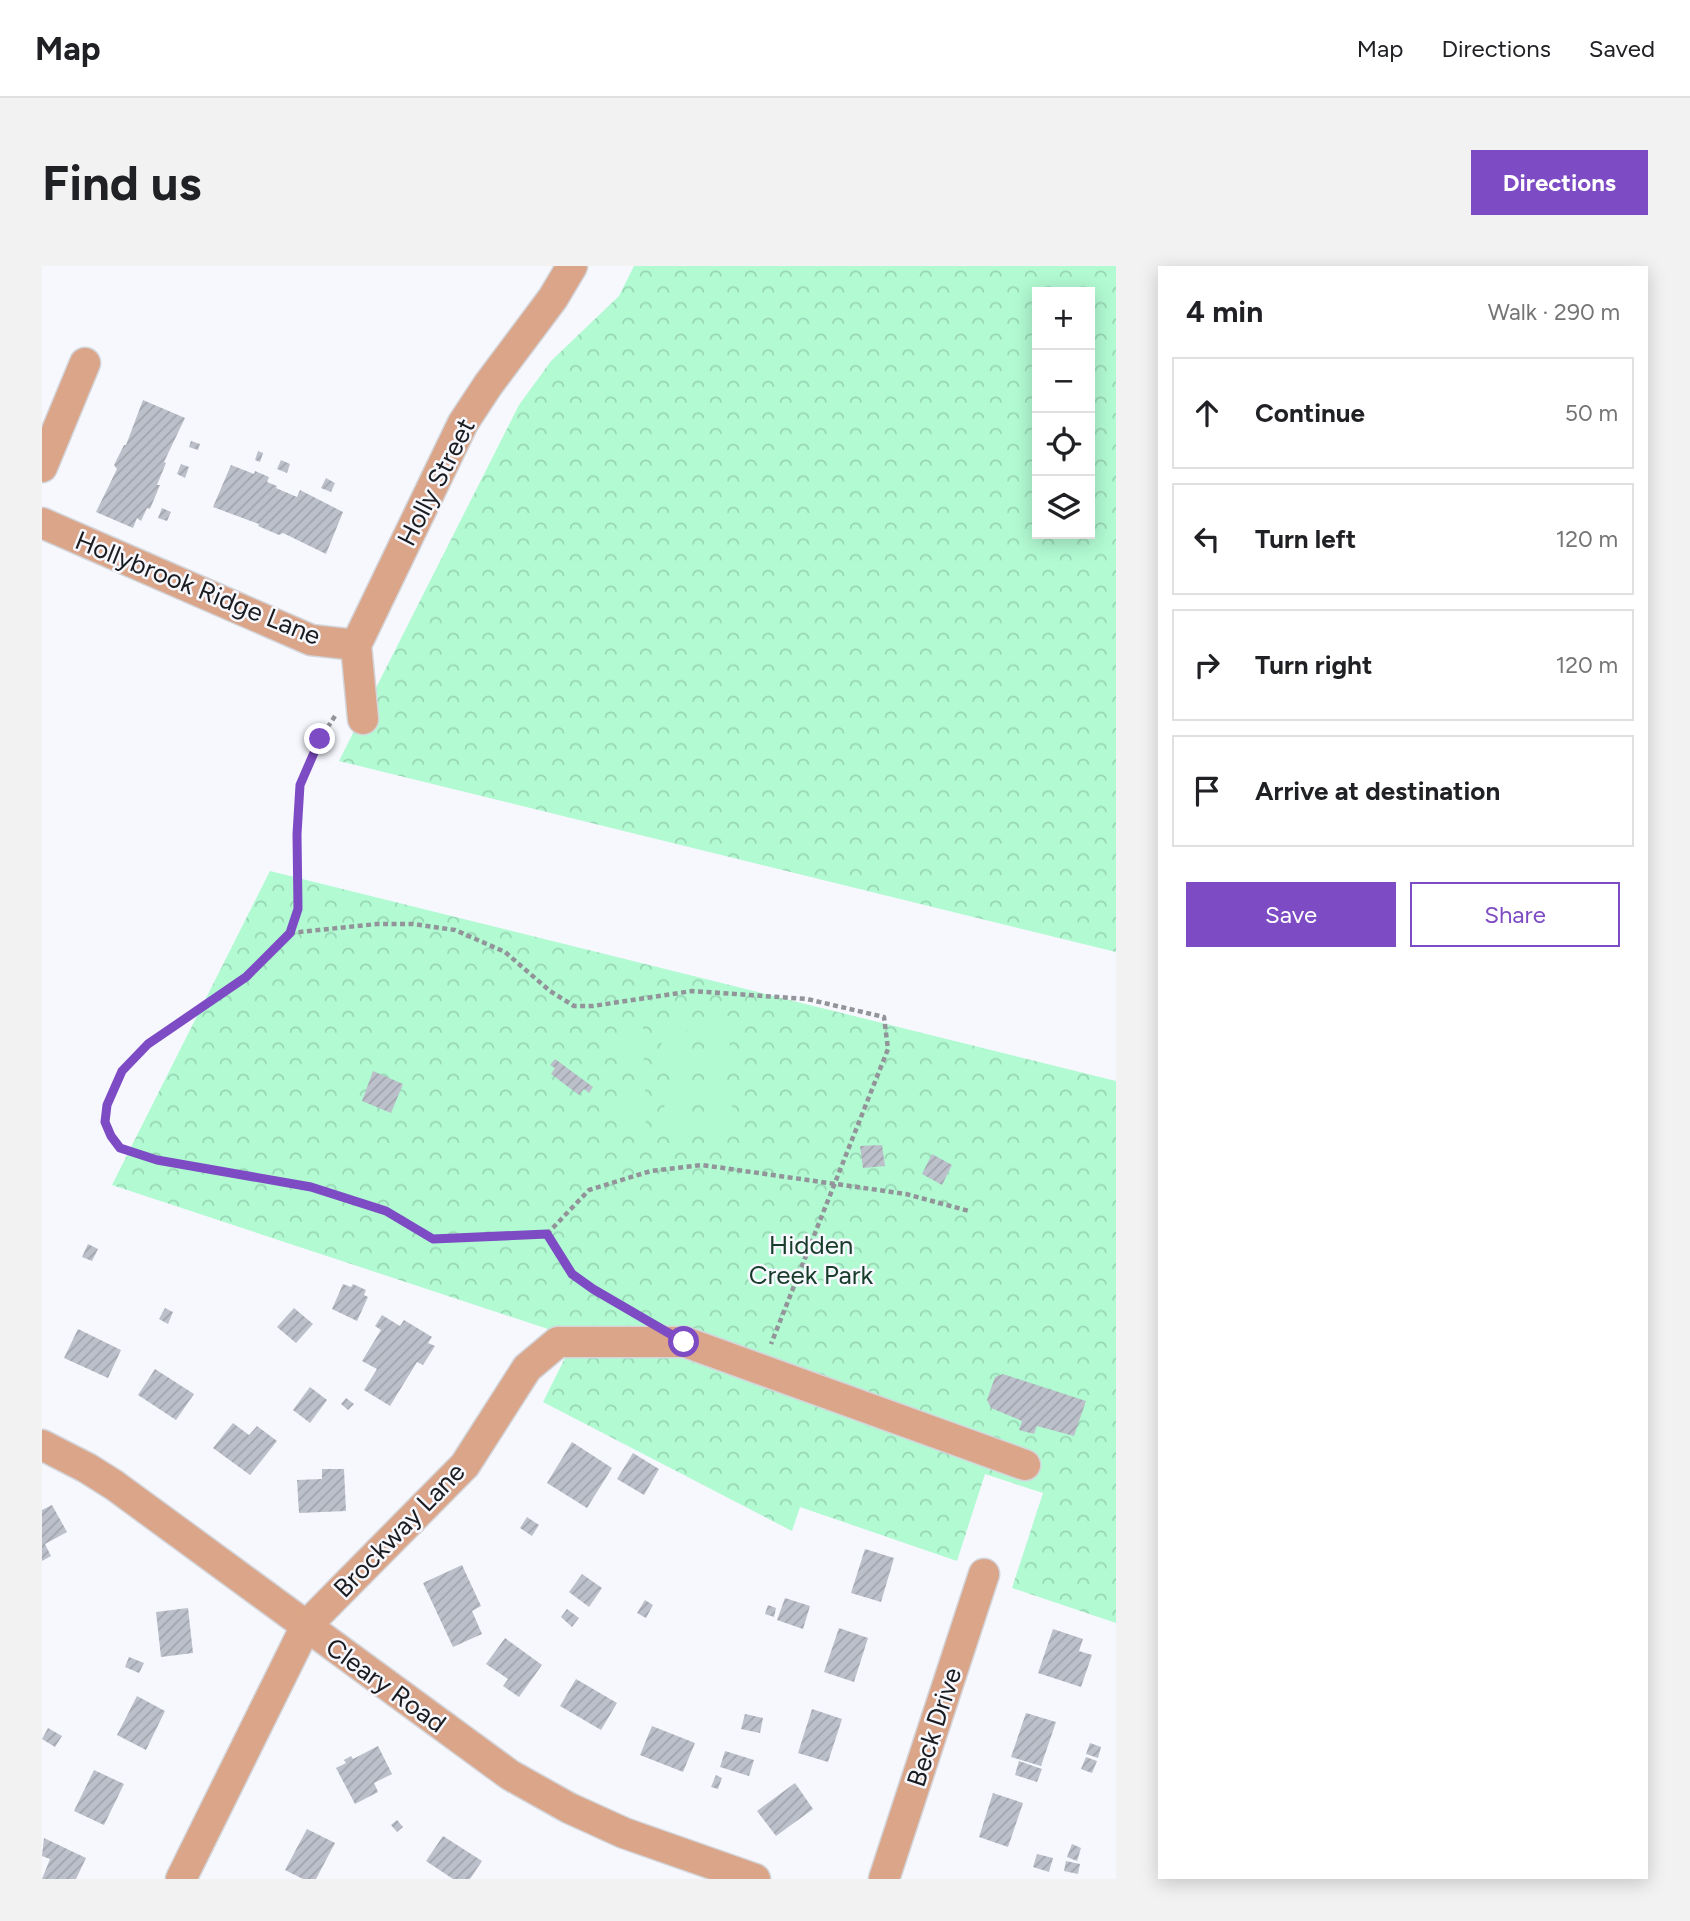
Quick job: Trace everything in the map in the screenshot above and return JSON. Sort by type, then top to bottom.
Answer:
[{"type":"street","name":"Holly Street","points":[[363,719],[357,680],[356,645],[463,423],[488,385],[554,298],[572,266]]},
{"type":"street","points":[[42,467],[85,363]]},
{"type":"street","name":"Hollybrook Ridge Lane","points":[[42,523],[311,640],[356,645]]},
{"type":"street","name":"Brockway Lane","points":[[181,1879],[306,1626],[465,1465],[527,1368],[558,1342],[684,1342],[760,1371]]},
{"type":"street","points":[[760,1371],[1025,1465]]},
{"type":"street","name":"Cleary Road","points":[[42,1445],[114,1485],[510,1774],[569,1808],[624,1833],[755,1879]]},
{"type":"street","name":"Beck Drive","points":[[884,1879],[984,1574]]},
{"type":"path","points":[[357,680],[320,739],[300,785],[297,834],[298,909],[290,933],[246,977],[148,1044],[122,1071],[107,1105],[105,1122],[120,1148],[157,1160],[311,1187],[386,1211],[433,1239],[547,1234],[589,1190],[651,1171],[702,1165],[906,1194],[969,1210]]},
{"type":"path","points":[[290,933],[377,924],[413,924],[455,930],[505,951],[550,992],[574,1006],[593,1006],[692,991],[807,999],[884,1017],[888,1049],[760,1371]]},
{"type":"path","points":[[547,1234],[572,1274],[639,1315]]},
{"type":"green space","points":[[634,266],[1116,266],[1116,952],[339,761],[519,405],[551,361],[619,296]]},
{"type":"green space","name":"Hidden Creek Park","points":[[270,871],[1116,1081],[1116,1623],[1012,1588],[1043,1493],[985,1474],[957,1561],[800,1507],[792,1531],[543,1402],[575,1338],[112,1185]]},
{"type":"green space","points":[[729,1016],[730,1069],[706,1070],[705,1017]]},
{"type":"green space","points":[[686,1017],[687,1071],[662,1071],[661,1018]]},
{"type":"green space","points":[[643,1018],[644,1071],[620,1072],[619,1019]]},
{"type":"green space","points":[[731,1080],[733,1133],[708,1134],[708,1081]]},
{"type":"green space","points":[[688,1081],[689,1135],[665,1135],[664,1082]]},
{"type":"green space","points":[[621,1083],[645,1083],[646,1136],[622,1136]]},
{"type":"building","points":[[143,400],[185,418],[164,462],[166,463],[157,485],[160,485],[150,509],[147,508],[141,521],[137,518],[133,528],[96,512],[117,469],[114,465],[126,445]]},
{"type":"building","points":[[191,441],[200,444],[198,450],[189,447]]},
{"type":"building","points":[[258,451],[263,453],[260,462],[255,460]]},
{"type":"building","points":[[281,460],[290,464],[287,473],[277,469]]},
{"type":"building","points":[[181,464],[189,467],[185,478],[177,474]]},
{"type":"building","points":[[231,465],[269,477],[267,482],[297,497],[300,490],[343,512],[326,554],[283,533],[279,535],[258,526],[259,524],[213,507]]},
{"type":"building","points":[[326,478],[335,483],[331,492],[321,488]]},
{"type":"building","points":[[162,508],[171,512],[167,521],[158,518]]},
{"type":"building","points":[[555,1059],[593,1087],[589,1093],[584,1089],[579,1095],[551,1074],[555,1068],[550,1065]]},
{"type":"building","points":[[373,1071],[403,1084],[391,1113],[362,1101]]},
{"type":"building","points":[[882,1145],[885,1166],[863,1168],[860,1146]]},
{"type":"building","points":[[932,1154],[952,1165],[942,1185],[922,1174]]},
{"type":"building","points":[[88,1244],[98,1249],[92,1261],[82,1257]]},
{"type":"building","points":[[343,1284],[351,1287],[353,1284],[366,1290],[364,1295],[368,1297],[357,1321],[332,1309]]},
{"type":"building","points":[[165,1308],[173,1312],[168,1324],[159,1319]]},
{"type":"building","points":[[294,1308],[313,1324],[296,1343],[277,1327]]},
{"type":"building","points":[[382,1315],[400,1326],[404,1320],[432,1337],[428,1343],[435,1346],[423,1365],[417,1362],[390,1406],[364,1390],[377,1369],[362,1361],[381,1330],[375,1326]]},
{"type":"building","points":[[78,1329],[121,1350],[108,1378],[64,1358]]},
{"type":"building","points":[[155,1369],[194,1394],[176,1420],[138,1395]]},
{"type":"building","points":[[1003,1374],[1086,1401],[1074,1436],[1037,1426],[1034,1434],[1019,1430],[1022,1421],[991,1408],[987,1400],[995,1377]]},
{"type":"building","points":[[310,1387],[327,1400],[310,1423],[293,1410]]},
{"type":"building","points":[[346,1398],[354,1404],[348,1410],[341,1404]]},
{"type":"building","points":[[233,1423],[249,1435],[257,1426],[277,1441],[250,1475],[213,1448]]},
{"type":"building","points":[[572,1442],[612,1468],[587,1508],[547,1483]]},
{"type":"building","points":[[633,1453],[659,1469],[644,1495],[617,1479]]},
{"type":"building","points":[[322,1469],[344,1469],[346,1511],[299,1513],[297,1480],[322,1479]]},
{"type":"building","points":[[52,1505],[67,1532],[45,1544],[51,1556],[42,1561],[42,1510]]},
{"type":"building","points":[[527,1517],[539,1525],[532,1536],[520,1528]]},
{"type":"building","points":[[865,1549],[894,1558],[881,1602],[851,1593]]},
{"type":"building","points":[[462,1565],[481,1606],[472,1611],[482,1634],[453,1647],[423,1583]]},
{"type":"building","points":[[582,1574],[602,1588],[589,1607],[569,1592]]},
{"type":"building","points":[[785,1598],[810,1606],[803,1629],[777,1620]]},
{"type":"building","points":[[645,1600],[653,1605],[646,1618],[637,1613]]},
{"type":"building","points":[[768,1605],[776,1608],[774,1617],[765,1614]]},
{"type":"building","points":[[188,1608],[193,1653],[161,1657],[156,1612]]},
{"type":"building","points":[[567,1609],[579,1618],[572,1627],[561,1617]]},
{"type":"building","points":[[839,1628],[868,1638],[854,1682],[824,1672]]},
{"type":"building","points":[[1053,1629],[1083,1639],[1079,1651],[1092,1655],[1081,1687],[1038,1673]]},
{"type":"building","points":[[505,1638],[542,1665],[519,1697],[503,1686],[508,1679],[486,1664]]},
{"type":"building","points":[[129,1657],[144,1663],[139,1673],[125,1667]]},
{"type":"building","points":[[576,1679],[617,1703],[601,1730],[560,1706]]},
{"type":"building","points":[[137,1696],[165,1711],[146,1750],[117,1735]]},
{"type":"building","points":[[812,1709],[842,1719],[828,1762],[798,1753]]},
{"type":"building","points":[[1026,1713],[1056,1722],[1041,1766],[1011,1757]]},
{"type":"building","points":[[745,1714],[763,1718],[760,1733],[741,1729]]},
{"type":"building","points":[[652,1726],[695,1743],[683,1772],[640,1755]]},
{"type":"building","points":[[48,1728],[62,1736],[55,1747],[42,1739]]},
{"type":"building","points":[[1090,1743],[1101,1747],[1098,1758],[1086,1754]]},
{"type":"building","points":[[378,1746],[392,1774],[374,1783],[378,1792],[355,1804],[336,1768],[346,1763],[344,1760],[351,1756],[353,1759]]},
{"type":"building","points":[[725,1751],[754,1760],[749,1776],[720,1767]]},
{"type":"building","points":[[1086,1757],[1097,1761],[1092,1773],[1081,1769]]},
{"type":"building","points":[[1019,1761],[1042,1769],[1037,1782],[1015,1775]]},
{"type":"building","points":[[94,1770],[124,1784],[104,1825],[74,1811]]},
{"type":"building","points":[[716,1775],[722,1778],[718,1789],[711,1787]]},
{"type":"building","points":[[795,1783],[813,1809],[776,1836],[757,1811]]},
{"type":"building","points":[[993,1793],[1023,1803],[1008,1847],[979,1837]]},
{"type":"building","points":[[397,1820],[403,1827],[397,1832],[391,1825]]},
{"type":"building","points":[[307,1829],[335,1843],[316,1879],[303,1879],[285,1870]]},
{"type":"building","points":[[443,1836],[482,1861],[470,1879],[453,1879],[426,1861]]},
{"type":"building","points":[[44,1838],[86,1858],[76,1879],[42,1879],[50,1859],[42,1856]]},
{"type":"building","points":[[1072,1844],[1081,1848],[1077,1861],[1067,1857]]},
{"type":"building","points":[[1037,1854],[1053,1858],[1049,1872],[1033,1867]]},
{"type":"building","points":[[1066,1861],[1080,1864],[1078,1874],[1064,1871]]},
{"type":"route","points":[[320,739],[300,785],[297,834],[298,909],[290,933],[246,977],[148,1044],[122,1071],[107,1105],[105,1122],[111,1136],[120,1148],[157,1160],[311,1187],[386,1211],[433,1239],[547,1234],[572,1274],[684,1342]]}]
